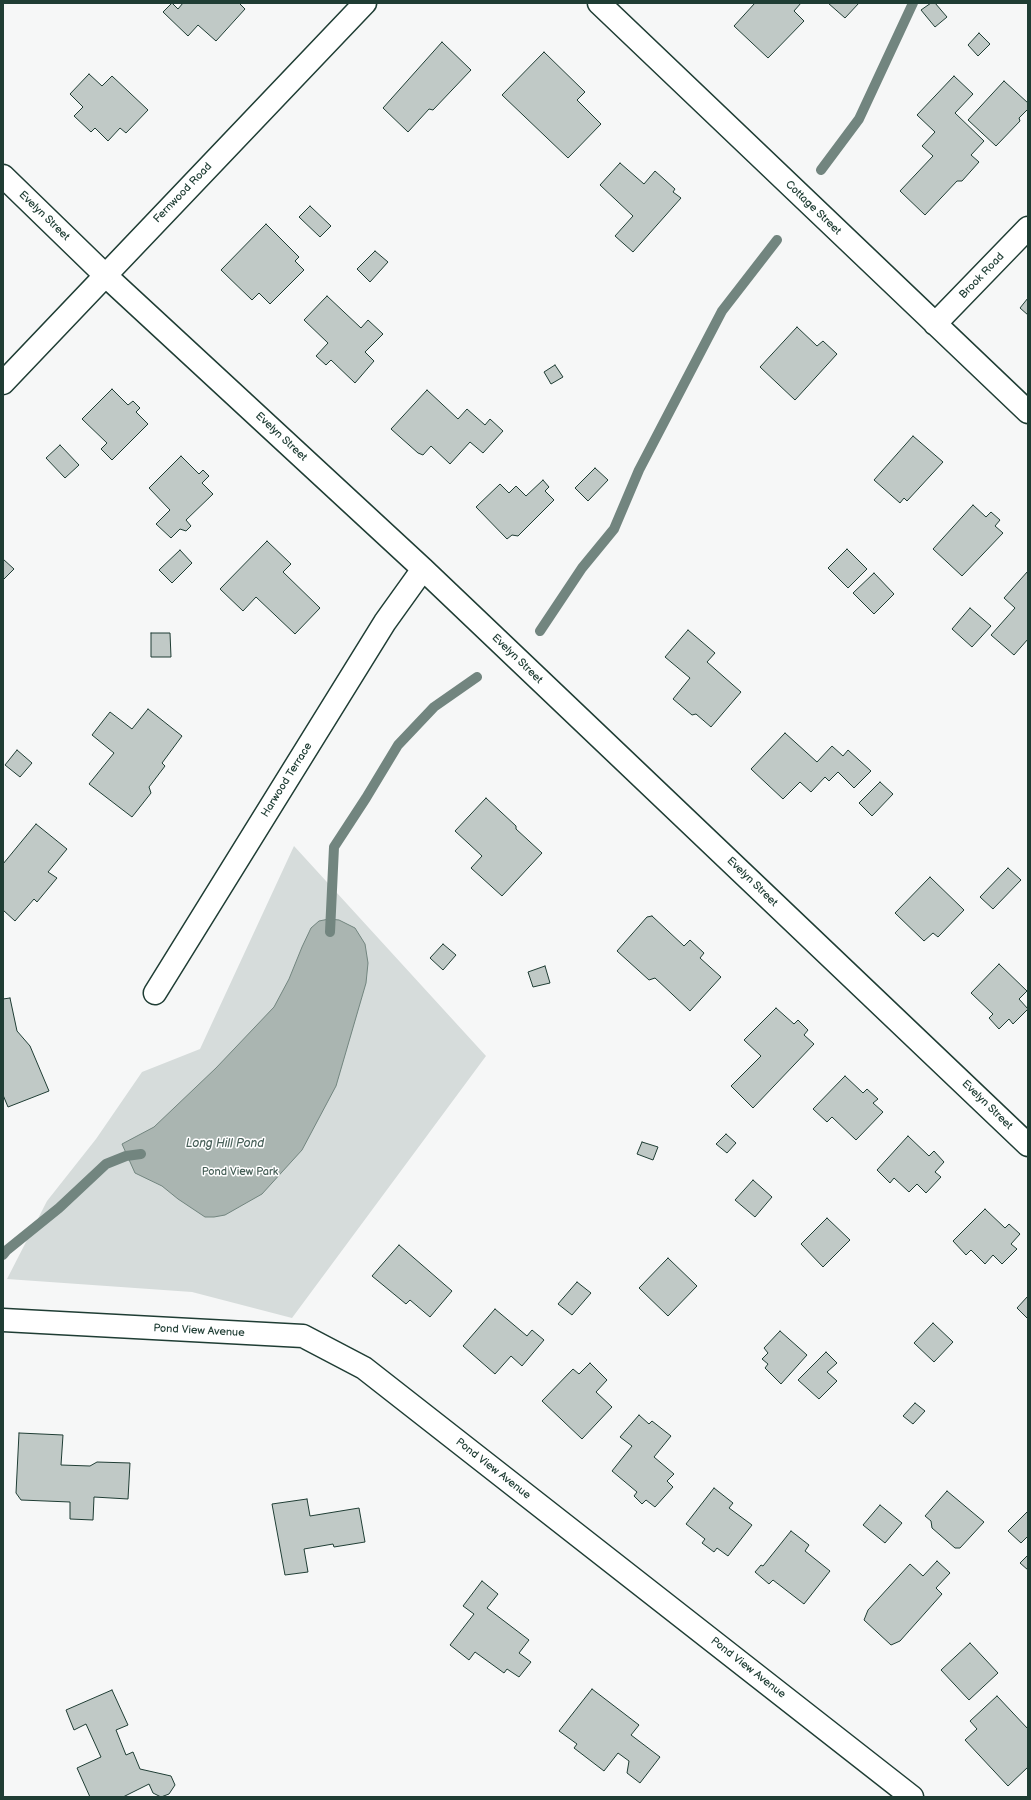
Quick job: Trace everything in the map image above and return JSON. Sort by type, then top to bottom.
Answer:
[{"type":"street","name":"Fernwood Road","points":[[3,383],[365,3]]},
{"type":"street","name":"Cottage Street","points":[[599,3],[1028,412]]},
{"type":"street","name":"Evelyn Street","points":[[3,176],[105,275],[423,569],[1028,1144]]},
{"type":"street","name":"Brook Road","points":[[935,324],[1028,228]]},
{"type":"street","name":"Harwood Terrace","points":[[155,993],[381,628],[423,569]]},
{"type":"street","name":"Pond View Avenue","points":[[3,1320],[303,1336],[364,1368],[912,1797]]},
{"type":"green space","name":"Pond View Park","points":[[294,846],[486,1056],[292,1318],[192,1292],[7,1279],[47,1201],[96,1139],[142,1072],[200,1049]]},
{"type":"water","name":"Long Hill Pond","points":[[329,919],[339,920],[355,928],[365,944],[368,963],[366,983],[336,1086],[302,1150],[262,1194],[225,1215],[205,1217],[162,1186],[135,1173],[122,1144],[154,1127],[216,1068],[274,1007],[289,979],[311,928],[319,921]]},
{"type":"building","points":[[172,3],[178,9],[183,3],[239,3],[245,9],[216,41],[198,25],[188,36],[163,12]]},
{"type":"building","points":[[755,3],[801,3],[794,11],[804,21],[768,58],[734,26]]},
{"type":"building","points":[[828,3],[859,3],[845,18]]},
{"type":"building","points":[[931,3],[935,3],[947,17],[935,27],[921,10]]},
{"type":"building","points":[[979,33],[990,44],[978,56],[968,45]]},
{"type":"building","points":[[442,42],[471,70],[433,110],[429,109],[408,132],[383,108]]},
{"type":"building","points":[[544,52],[585,92],[577,100],[601,124],[568,158],[502,95]]},
{"type":"building","points":[[89,74],[102,86],[112,76],[148,110],[126,133],[120,128],[108,141],[95,128],[91,132],[74,116],[83,107],[70,94]]},
{"type":"building","points":[[954,76],[973,94],[955,113],[984,141],[971,155],[979,162],[962,181],[957,181],[925,215],[900,191],[933,156],[922,146],[935,132],[917,115]]},
{"type":"building","points":[[1004,81],[1028,103],[1028,109],[1019,118],[1020,121],[996,146],[968,120]]},
{"type":"building","points":[[620,163],[644,184],[655,171],[675,189],[673,192],[681,198],[633,252],[615,236],[633,216],[600,185]]},
{"type":"building","points":[[310,206],[331,226],[320,237],[299,217]]},
{"type":"building","points":[[266,224],[299,257],[295,261],[304,270],[270,304],[259,293],[252,300],[221,270]]},
{"type":"building","points":[[375,251],[388,262],[370,282],[357,269]]},
{"type":"building","points":[[327,296],[361,328],[368,320],[383,334],[365,352],[374,361],[355,383],[331,360],[326,365],[316,356],[328,343],[304,320]]},
{"type":"building","points":[[1028,298],[1028,315],[1020,308]]},
{"type":"building","points":[[797,327],[817,346],[823,341],[837,354],[795,400],[760,367]]},
{"type":"building","points":[[555,365],[563,377],[551,384],[544,372]]},
{"type":"building","points":[[112,389],[128,405],[133,401],[140,408],[136,412],[148,424],[112,460],[101,449],[107,443],[82,419]]},
{"type":"building","points":[[427,390],[458,419],[467,409],[485,425],[490,419],[503,431],[483,453],[470,442],[450,464],[431,446],[423,455],[418,453],[391,429]]},
{"type":"building","points":[[913,436],[943,462],[907,501],[904,498],[900,503],[874,480]]},
{"type":"building","points":[[60,445],[79,465],[65,478],[46,458]]},
{"type":"building","points":[[181,456],[199,474],[203,470],[209,476],[202,483],[213,494],[186,520],[191,526],[186,531],[180,529],[171,538],[156,524],[170,510],[149,488]]},
{"type":"building","points":[[595,468],[608,480],[588,501],[575,488]]},
{"type":"building","points":[[543,480],[549,487],[545,491],[554,500],[518,536],[512,535],[507,539],[476,507],[500,484],[509,493],[516,486],[526,496]]},
{"type":"building","points":[[973,505],[986,517],[991,512],[1000,520],[995,526],[1003,533],[962,576],[933,549]]},
{"type":"building","points":[[267,541],[291,564],[283,572],[320,608],[295,634],[256,597],[243,611],[220,589]]},
{"type":"building","points":[[847,549],[867,569],[848,588],[828,568]]},
{"type":"building","points":[[180,550],[192,563],[172,583],[159,570]]},
{"type":"building","points":[[3,559],[14,569],[3,580]]},
{"type":"building","points":[[1028,571],[1028,639],[1014,655],[991,635],[1015,608],[1004,598]]},
{"type":"building","points":[[874,573],[894,594],[874,614],[853,593]]},
{"type":"building","points":[[970,608],[991,626],[972,647],[952,629]]},
{"type":"building","points":[[688,630],[715,653],[707,662],[741,692],[711,727],[696,714],[692,715],[673,699],[690,678],[665,657]]},
{"type":"building","points":[[151,633],[170,633],[171,657],[151,657]]},
{"type":"building","points":[[148,709],[182,736],[162,763],[165,766],[149,787],[151,793],[132,817],[89,784],[114,753],[92,735],[110,712],[132,729]]},
{"type":"building","points":[[785,733],[817,762],[832,746],[843,756],[848,750],[871,771],[854,788],[838,772],[829,781],[825,777],[811,792],[800,782],[783,799],[751,769]]},
{"type":"building","points":[[17,750],[32,763],[20,777],[5,765]]},
{"type":"building","points":[[880,782],[893,794],[872,816],[859,803]]},
{"type":"building","points":[[486,798],[542,853],[502,896],[471,868],[482,856],[455,831]]},
{"type":"building","points":[[36,824],[67,849],[48,872],[57,878],[37,902],[34,899],[15,921],[3,910],[3,864]]},
{"type":"building","points":[[1008,868],[1021,880],[993,909],[980,897]]},
{"type":"building","points":[[930,877],[964,910],[938,937],[933,933],[924,941],[895,913]]},
{"type":"building","points":[[652,916],[684,946],[690,940],[704,953],[700,958],[721,977],[690,1011],[655,978],[649,980],[617,951],[647,917]]},
{"type":"building","points":[[443,944],[456,955],[443,970],[430,958]]},
{"type":"building","points":[[999,964],[1027,991],[1019,999],[1028,1009],[1013,1024],[1009,1019],[999,1029],[989,1018],[993,1014],[971,993]]},
{"type":"building","points":[[545,966],[550,983],[533,987],[528,972]]},
{"type":"building","points":[[10,998],[17,1031],[30,1046],[49,1091],[8,1107],[3,1095],[3,999]]},
{"type":"building","points":[[776,1008],[794,1024],[798,1020],[808,1030],[804,1035],[814,1044],[753,1108],[731,1086],[761,1056],[744,1040]]},
{"type":"building","points":[[845,1076],[863,1093],[867,1089],[878,1099],[873,1103],[883,1112],[856,1140],[832,1117],[827,1122],[813,1109]]},
{"type":"building","points":[[726,1134],[736,1143],[727,1153],[716,1144]]},
{"type":"building","points":[[908,1136],[929,1156],[934,1151],[944,1162],[935,1172],[941,1177],[926,1193],[917,1184],[909,1192],[894,1178],[890,1183],[877,1170]]},
{"type":"building","points":[[642,1142],[658,1147],[653,1160],[637,1154]]},
{"type":"building","points":[[753,1180],[772,1197],[755,1217],[735,1200]]},
{"type":"building","points":[[985,1209],[1005,1228],[1009,1224],[1020,1234],[1011,1244],[1017,1249],[1002,1264],[993,1255],[985,1264],[971,1250],[966,1255],[953,1241]]},
{"type":"building","points":[[827,1218],[850,1240],[823,1267],[801,1244]]},
{"type":"building","points":[[399,1245],[452,1291],[430,1317],[410,1300],[406,1304],[372,1276]]},
{"type":"building","points":[[668,1258],[697,1286],[668,1316],[639,1288]]},
{"type":"building","points":[[577,1282],[591,1293],[572,1315],[558,1304]]},
{"type":"building","points":[[1028,1296],[1028,1319],[1017,1308]]},
{"type":"building","points":[[495,1309],[527,1336],[532,1330],[544,1340],[522,1366],[511,1356],[495,1374],[463,1346]]},
{"type":"building","points":[[933,1323],[953,1342],[934,1362],[914,1343]]},
{"type":"building","points":[[780,1331],[807,1355],[781,1384],[765,1368],[768,1364],[762,1359],[768,1353],[764,1348]]},
{"type":"building","points":[[826,1352],[837,1363],[827,1372],[837,1381],[819,1399],[798,1380]]},
{"type":"building","points":[[590,1363],[607,1380],[596,1392],[612,1407],[582,1439],[542,1401],[573,1369],[579,1374]]},
{"type":"building","points":[[915,1403],[925,1411],[913,1424],[903,1416]]},
{"type":"building","points":[[639,1415],[649,1424],[652,1421],[671,1436],[654,1457],[674,1474],[667,1481],[673,1487],[655,1507],[646,1500],[642,1504],[634,1496],[637,1492],[612,1471],[632,1446],[620,1437]]},
{"type":"building","points":[[19,1433],[63,1435],[61,1465],[90,1466],[97,1462],[130,1463],[128,1499],[94,1497],[93,1520],[70,1519],[70,1502],[21,1500],[16,1493]]},
{"type":"building","points":[[714,1488],[733,1503],[729,1508],[752,1525],[728,1556],[717,1548],[714,1552],[702,1543],[705,1539],[686,1524]]},
{"type":"building","points":[[947,1491],[984,1522],[960,1548],[955,1548],[932,1528],[931,1521],[925,1516]]},
{"type":"building","points":[[307,1499],[310,1516],[359,1508],[365,1542],[334,1547],[333,1544],[304,1549],[308,1572],[285,1575],[272,1504]]},
{"type":"building","points":[[880,1505],[902,1523],[885,1543],[863,1525]]},
{"type":"building","points":[[1028,1511],[1028,1536],[1021,1543],[1008,1531]]},
{"type":"building","points":[[791,1531],[809,1545],[805,1551],[830,1571],[804,1604],[773,1580],[769,1584],[755,1572],[761,1565],[763,1566]]},
{"type":"building","points":[[1028,1555],[1028,1570],[1020,1563]]},
{"type":"building","points":[[937,1561],[950,1573],[936,1588],[942,1594],[900,1641],[891,1645],[864,1620],[868,1610],[910,1564],[923,1576]]},
{"type":"building","points":[[482,1581],[498,1594],[487,1608],[529,1640],[519,1653],[531,1662],[519,1677],[507,1669],[504,1673],[475,1652],[469,1660],[450,1645],[474,1614],[463,1606]]},
{"type":"building","points":[[970,1643],[998,1673],[969,1700],[941,1670]]},
{"type":"building","points":[[592,1689],[639,1725],[631,1735],[660,1757],[640,1783],[627,1773],[629,1761],[618,1753],[604,1771],[574,1748],[577,1744],[559,1731]]},
{"type":"building","points":[[112,1690],[128,1725],[116,1730],[126,1755],[133,1752],[140,1769],[171,1776],[175,1785],[169,1794],[161,1797],[153,1793],[149,1784],[123,1797],[90,1797],[77,1768],[101,1757],[86,1724],[74,1730],[66,1710]]},
{"type":"building","points":[[997,1696],[1028,1729],[1028,1767],[1008,1786],[965,1740],[977,1729],[970,1721]]},
{"type":"waterway","points":[[821,170],[859,119],[913,3]]},
{"type":"waterway","points":[[540,631],[582,568],[614,529],[639,470],[722,311],[777,240]]},
{"type":"waterway","points":[[330,932],[334,847],[398,745],[434,707],[477,677]]},
{"type":"waterway","points":[[3,1255],[7,1250],[59,1208],[106,1164],[126,1156],[141,1154]]}]
